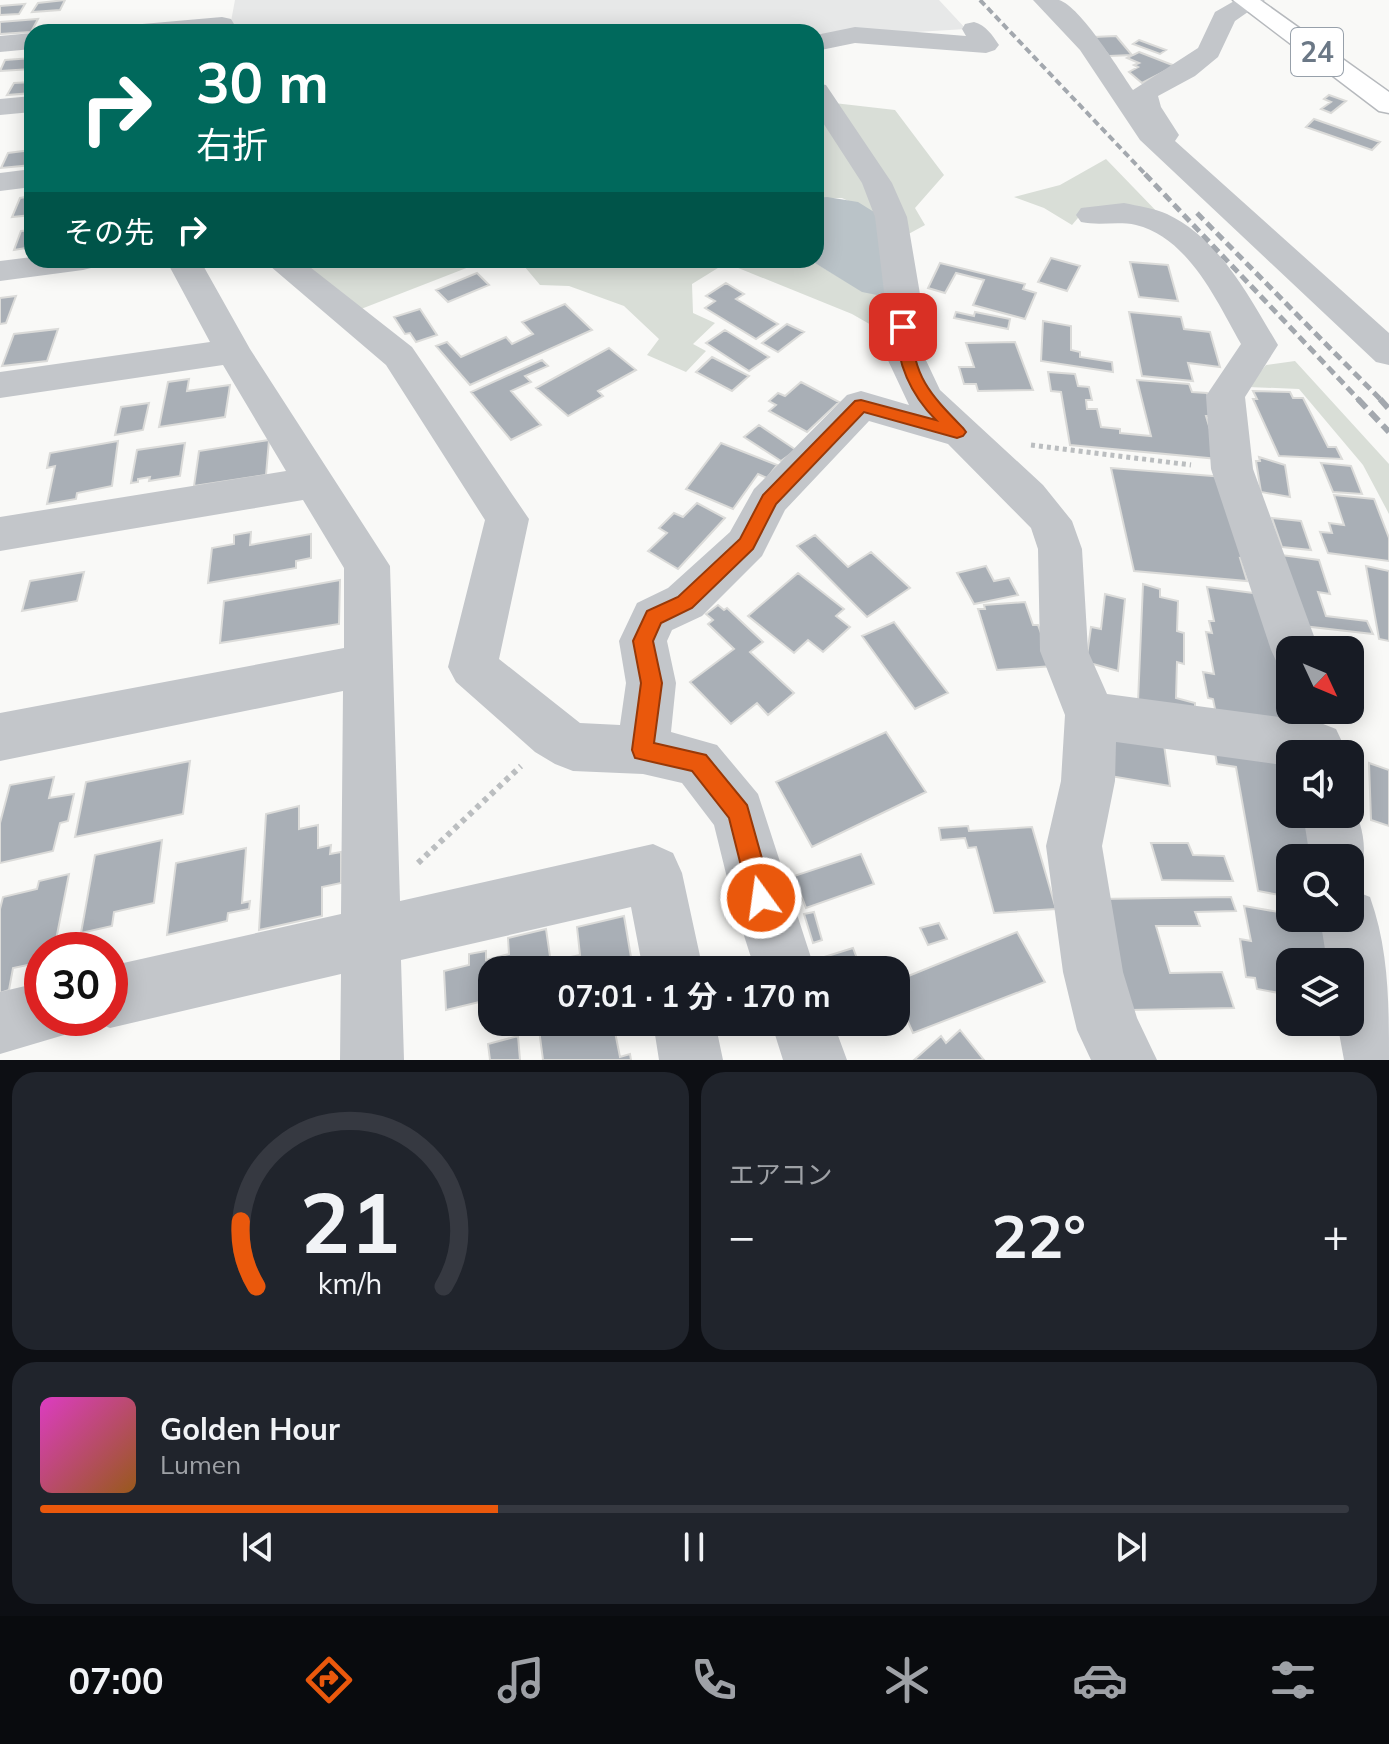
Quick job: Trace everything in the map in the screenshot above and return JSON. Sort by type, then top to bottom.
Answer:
[{"type":"highway","name":"24","points":[[1249,1],[1389,105]]},
{"type":"street","points":[[1045,0],[1097,52],[1135,116],[1389,353]]},
{"type":"street","points":[[1168,149],[1164,133],[1147,107],[1144,93],[1186,70],[1209,52],[1224,17],[1249,1]]},
{"type":"street","points":[[188,24],[223,19]]},
{"type":"street","points":[[824,41],[855,35],[986,45],[974,29]]},
{"type":"street","points":[[0,44],[24,42]]},
{"type":"street","points":[[824,103],[877,183],[891,217],[899,260],[904,354],[924,398],[1028,496],[1050,521],[1060,549],[1064,651],[1091,715],[1088,781],[1074,846],[1093,972],[1109,1030],[1125,1060]]},
{"type":"street","points":[[0,107],[24,105]]},
{"type":"street","points":[[0,182],[24,179]]},
{"type":"street","points":[[1092,215],[1115,211],[1154,221],[1183,234],[1209,261],[1260,345],[1225,396],[1232,469],[1292,636]]},
{"type":"street","points":[[1209,261],[1257,233]]},
{"type":"street","points":[[0,271],[24,268]]},
{"type":"street","points":[[187,268],[233,351],[367,566],[372,1060]]},
{"type":"street","points":[[290,268],[399,356],[507,519],[473,667],[553,735],[573,747],[643,750],[698,762],[739,813],[761,898],[780,956]]},
{"type":"street","points":[[0,385],[233,351]]},
{"type":"street","points":[[643,750],[651,683],[643,641],[654,617],[685,602],[746,544],[769,500],[861,405],[957,432]]},
{"type":"street","points":[[0,534],[314,482]]},
{"type":"street","points":[[0,737],[368,665]]},
{"type":"street","points":[[1091,715],[1315,737]]},
{"type":"street","points":[[128,993],[653,873],[670,956]]},
{"type":"street","points":[[1352,932],[1376,1060]]},
{"type":"street","points":[[0,1023],[24,1017]]},
{"type":"street","points":[[687,1036],[691,1060]]},
{"type":"street","points":[[807,1036],[815,1060]]},
{"type":"path","points":[[1077,453],[1232,469]]},
{"type":"path","points":[[416,865],[553,735]]},
{"type":"shaded area","points":[[235,0],[939,0],[966,29],[824,38],[824,24],[230,24]]},
{"type":"shaded area","points":[[834,103],[895,110],[944,175],[915,208],[925,225],[903,237]]},
{"type":"shaded area","points":[[829,123],[882,217],[842,198],[824,198],[824,124]]},
{"type":"shaded area","points":[[1106,159],[1163,218],[1083,212],[1072,225],[1044,208],[1014,197],[1060,185]]},
{"type":"shaded area","points":[[824,197],[858,202],[882,217],[892,298],[862,292],[823,268]]},
{"type":"shaded area","points":[[307,268],[466,268],[361,309]]},
{"type":"shaded area","points":[[526,268],[718,268],[692,284],[693,313],[715,323],[693,344],[706,351],[686,372],[647,355],[659,339],[624,306],[569,286],[540,285]]},
{"type":"shaded area","points":[[738,268],[823,268],[862,291],[892,298],[894,338],[852,314]]},
{"type":"shaded area","points":[[1295,361],[1389,464],[1389,514],[1363,465],[1299,389],[1248,387],[1266,365]]},
{"type":"building","points":[[65,0],[60,10],[32,12],[38,3]]},
{"type":"building","points":[[25,4],[19,14],[0,15],[0,6]]},
{"type":"building","points":[[38,19],[35,24],[24,24],[24,32],[0,34],[0,22]]},
{"type":"building","points":[[1116,36],[1132,55],[1109,56],[1094,37]]},
{"type":"building","points":[[1139,40],[1166,50],[1160,54],[1133,44]]},
{"type":"building","points":[[1139,52],[1175,66],[1142,83],[1129,72],[1139,63],[1127,58]]},
{"type":"building","points":[[24,59],[24,70],[0,71],[5,60]]},
{"type":"building","points":[[24,82],[24,94],[7,95],[14,83]]},
{"type":"building","points":[[1329,95],[1346,101],[1331,113],[1321,109],[1331,102],[1324,99]]},
{"type":"building","points":[[1314,119],[1380,142],[1372,150],[1306,127]]},
{"type":"building","points":[[24,151],[24,166],[1,168],[8,153]]},
{"type":"building","points":[[24,197],[24,216],[12,217],[20,198]]},
{"type":"building","points":[[21,231],[24,231],[24,248],[14,250]]},
{"type":"building","points":[[1051,258],[1080,266],[1067,291],[1038,282]]},
{"type":"building","points":[[1130,262],[1168,265],[1178,301],[1139,297]]},
{"type":"building","points":[[940,263],[1025,284],[1023,289],[1036,293],[1025,319],[973,305],[984,280],[956,273],[945,293],[928,288]]},
{"type":"building","points":[[477,273],[489,285],[448,302],[436,290]]},
{"type":"building","points":[[726,283],[744,294],[736,299],[778,324],[756,339],[705,308],[715,301],[706,296]]},
{"type":"building","points":[[16,296],[6,323],[0,324],[0,298]]},
{"type":"building","points":[[565,304],[592,330],[470,385],[436,346],[447,342],[461,357],[506,337],[512,344],[533,334],[522,322]]},
{"type":"building","points":[[420,309],[437,335],[416,342],[410,333],[405,334],[394,317]]},
{"type":"building","points":[[956,312],[974,316],[975,312],[1010,319],[1008,329],[954,318]]},
{"type":"building","points":[[1129,312],[1181,317],[1184,329],[1210,332],[1220,367],[1188,363],[1193,381],[1142,376]]},
{"type":"building","points":[[1043,321],[1071,326],[1071,350],[1080,352],[1080,357],[1112,362],[1113,372],[1041,361]]},
{"type":"building","points":[[787,324],[804,332],[778,352],[762,343]]},
{"type":"building","points":[[58,329],[47,361],[2,366],[14,334]]},
{"type":"building","points":[[725,330],[769,357],[749,371],[706,343]]},
{"type":"building","points":[[1015,342],[1033,390],[978,391],[976,384],[964,384],[959,367],[974,367],[966,343]]},
{"type":"building","points":[[609,348],[636,370],[598,391],[603,396],[568,416],[536,388]]},
{"type":"building","points":[[712,357],[749,376],[732,391],[696,372]]},
{"type":"building","points":[[542,360],[548,366],[525,376],[531,382],[511,391],[541,425],[511,440],[471,392]]},
{"type":"building","points":[[1048,372],[1075,374],[1078,386],[1089,387],[1092,400],[1086,400],[1087,409],[1097,409],[1101,427],[1120,429],[1120,433],[1151,436],[1137,380],[1189,384],[1192,392],[1207,393],[1214,416],[1206,416],[1219,459],[1070,445],[1061,392],[1051,391]]},
{"type":"building","points":[[189,379],[187,391],[230,385],[225,417],[159,427],[168,382]]},
{"type":"building","points":[[801,382],[839,402],[807,432],[769,411],[776,405],[769,401],[778,393],[785,396]]},
{"type":"building","points":[[1253,391],[1290,392],[1293,398],[1303,398],[1328,447],[1336,447],[1342,459],[1279,456],[1253,399],[1257,399]]},
{"type":"building","points":[[149,403],[143,430],[115,435],[121,407]]},
{"type":"building","points":[[759,425],[796,450],[781,461],[744,437]]},
{"type":"building","points":[[269,440],[266,475],[194,486],[199,451]]},
{"type":"building","points":[[118,441],[112,486],[77,493],[76,499],[47,504],[55,466],[47,468],[50,453]]},
{"type":"building","points":[[185,443],[180,476],[149,481],[150,477],[131,483],[137,450]]},
{"type":"building","points":[[721,443],[777,465],[767,478],[758,474],[733,509],[686,489]]},
{"type":"building","points":[[1259,457],[1285,465],[1290,497],[1261,492],[1256,461],[1260,461]]},
{"type":"building","points":[[1321,463],[1351,466],[1362,494],[1333,492]]},
{"type":"building","points":[[1111,468],[1225,477],[1251,559],[1240,558],[1247,581],[1134,571]]},
{"type":"building","points":[[1334,495],[1374,499],[1389,538],[1389,561],[1328,553],[1320,532],[1332,533],[1329,523],[1344,525]]},
{"type":"building","points":[[697,503],[725,518],[678,569],[648,551],[667,533],[659,528],[674,513],[683,517]]},
{"type":"building","points":[[1272,518],[1301,521],[1311,550],[1282,547]]},
{"type":"building","points":[[251,532],[250,545],[311,534],[311,558],[296,561],[296,568],[208,583],[212,548],[234,544],[234,535]]},
{"type":"building","points":[[815,535],[848,567],[871,552],[910,588],[867,617],[797,546]]},
{"type":"building","points":[[1281,555],[1319,560],[1330,594],[1318,592],[1326,616],[1367,621],[1373,634],[1303,626]]},
{"type":"building","points":[[986,566],[994,581],[1009,578],[1018,595],[974,604],[957,573]]},
{"type":"building","points":[[1366,566],[1389,571],[1389,641],[1379,639]]},
{"type":"building","points":[[84,572],[77,601],[22,611],[30,581]]},
{"type":"building","points":[[798,573],[844,609],[836,616],[850,627],[823,652],[808,640],[794,653],[748,616]]},
{"type":"building","points":[[340,580],[339,624],[220,643],[224,601]]},
{"type":"building","points":[[1143,584],[1160,589],[1160,597],[1178,601],[1177,631],[1184,633],[1184,664],[1177,662],[1176,698],[1195,703],[1195,718],[1138,702]]},
{"type":"building","points":[[1207,587],[1261,594],[1276,652],[1276,724],[1294,724],[1296,730],[1216,714],[1213,699],[1208,698],[1203,672],[1214,674],[1206,632],[1212,633],[1209,621],[1214,621]]},
{"type":"building","points":[[1105,594],[1125,599],[1118,671],[1086,662],[1091,627],[1101,629]]},
{"type":"building","points":[[1025,602],[1033,625],[1038,625],[1053,666],[997,670],[978,609],[985,609],[984,605]]},
{"type":"building","points":[[718,605],[724,610],[727,608],[763,642],[750,652],[794,693],[768,715],[757,703],[731,724],[690,682],[734,649],[708,624],[713,620],[706,614]]},
{"type":"building","points":[[894,622],[948,693],[915,709],[862,636]]},
{"type":"building","points":[[1106,728],[1163,738],[1170,786],[1110,776]]},
{"type":"building","points":[[886,732],[926,792],[812,847],[776,782]]},
{"type":"building","points":[[1214,747],[1276,758],[1276,828],[1317,828],[1320,844],[1276,844],[1276,894],[1258,891],[1236,767],[1217,764]]},
{"type":"building","points":[[190,761],[183,814],[75,837],[86,782]]},
{"type":"building","points":[[1369,763],[1389,770],[1389,826],[1371,820]]},
{"type":"building","points":[[54,777],[49,798],[74,794],[68,821],[60,823],[53,851],[0,863],[0,823],[10,785]]},
{"type":"building","points":[[299,806],[299,829],[318,825],[318,848],[331,845],[330,854],[341,852],[341,883],[322,887],[322,916],[259,930],[266,814]]},
{"type":"building","points":[[968,826],[969,831],[1032,827],[1056,909],[994,913],[976,847],[968,848],[965,838],[941,840],[939,828]]},
{"type":"building","points":[[162,840],[154,903],[114,912],[112,926],[81,932],[95,855]]},
{"type":"building","points":[[1151,843],[1188,843],[1193,855],[1224,856],[1233,881],[1162,880]]},
{"type":"building","points":[[246,848],[242,903],[250,901],[249,909],[228,913],[227,921],[167,935],[176,863]]},
{"type":"building","points":[[861,854],[874,884],[806,908],[794,876]]},
{"type":"building","points":[[69,874],[58,932],[24,932],[24,966],[13,968],[9,990],[0,993],[0,909],[3,897],[37,889],[39,881]]},
{"type":"building","points":[[1231,897],[1236,911],[1195,912],[1200,926],[1156,926],[1170,973],[1222,972],[1234,1008],[1130,1010],[1099,899]]},
{"type":"building","points":[[1244,906],[1276,912],[1276,932],[1330,932],[1334,948],[1276,948],[1276,992],[1257,989],[1255,978],[1246,977],[1240,939],[1251,941]]},
{"type":"building","points":[[814,912],[822,940],[813,943],[804,914]]},
{"type":"building","points":[[624,916],[631,956],[575,956],[580,955],[577,927]]},
{"type":"building","points":[[939,923],[947,939],[928,945],[920,928]]},
{"type":"building","points":[[546,929],[550,956],[501,956],[509,954],[508,938]]},
{"type":"building","points":[[1017,932],[1045,982],[913,1033],[910,1026],[910,975]]},
{"type":"building","points":[[853,948],[856,956],[828,956]]},
{"type":"building","points":[[486,951],[486,956],[478,956],[478,1002],[446,1010],[444,971],[469,965],[469,954]]},
{"type":"building","points":[[960,1030],[984,1060],[914,1060],[941,1036],[946,1043]]},
{"type":"building","points":[[518,1036],[520,1060],[490,1060],[488,1044]]},
{"type":"building","points":[[540,1036],[616,1036],[620,1057],[630,1054],[631,1060],[543,1060]]},
{"type":"railway","points":[[980,0],[1147,176]]},
{"type":"railway","points":[[1145,174],[1360,401]]},
{"type":"railway","points":[[1197,213],[1382,401]]},
{"type":"railway","points":[[1358,399],[1389,432]]},
{"type":"railway","points":[[1380,399],[1389,409]]},
{"type":"route","points":[[761,898],[739,813],[698,762],[643,750],[651,683],[643,641],[654,617],[685,602],[746,544],[769,500],[861,405],[957,432],[924,398],[904,354],[903,327]]}]
